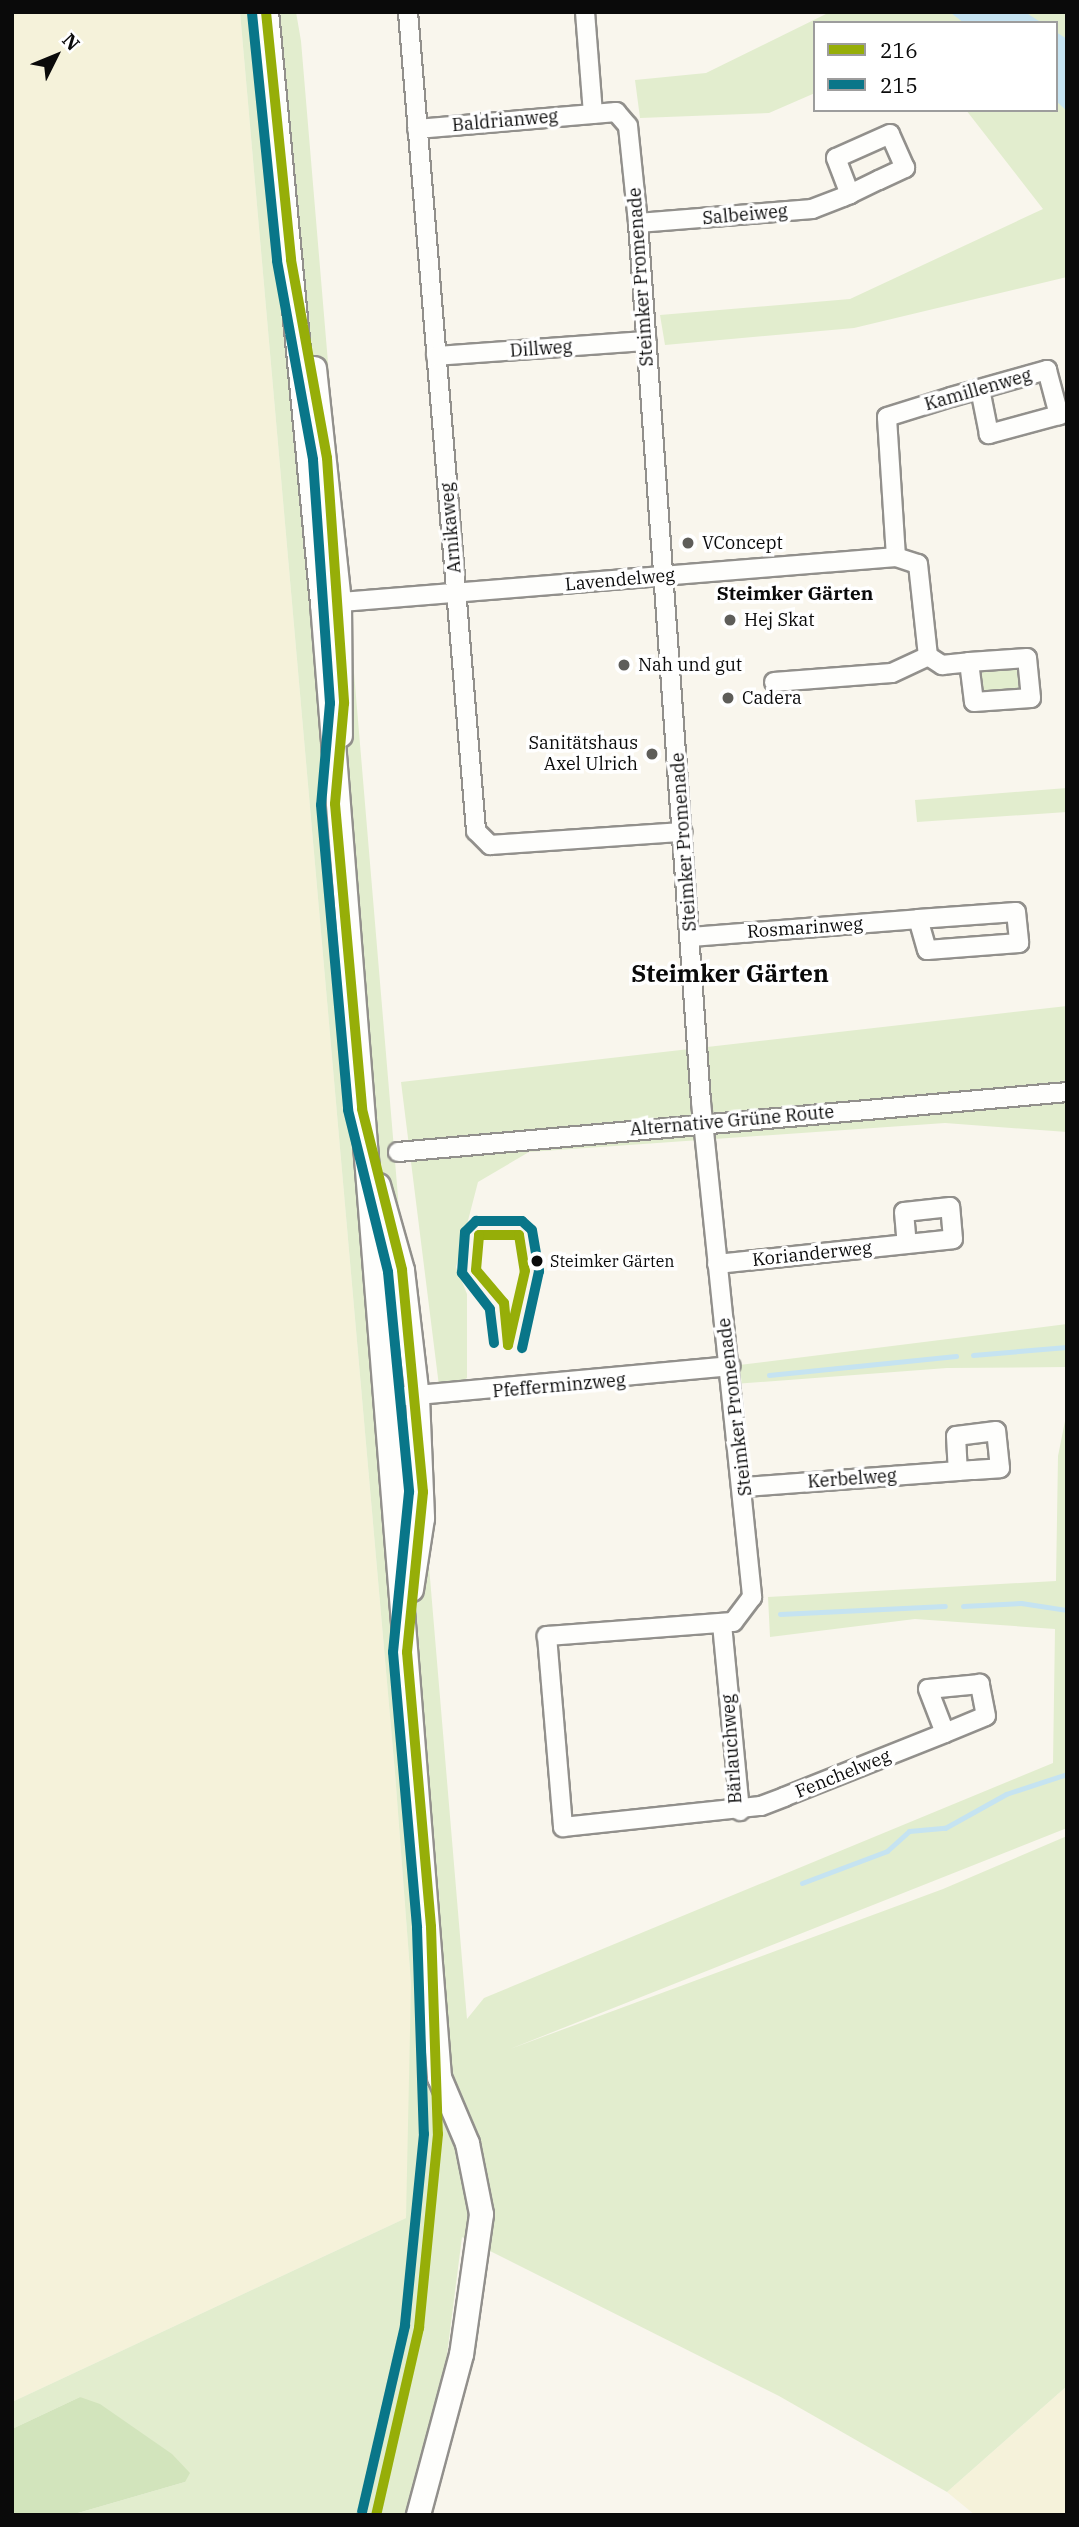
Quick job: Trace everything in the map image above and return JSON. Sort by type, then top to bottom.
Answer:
[{"type":"street","points":[[266,12],[290,260],[321,410],[330,603],[344,703],[335,804],[407,1652],[439,2077],[467,2143],[481,2214],[461,2354],[418,2515]]},
{"type":"street","name":"Arnikaweg","points":[[408,12],[476,831],[490,845],[683,832]]},
{"type":"street","points":[[585,12],[593,114]]},
{"type":"street","name":"Steimker Promenade","points":[[593,114],[615,112],[628,126],[638,223],[704,1124],[717,1264],[745,1487],[752,1597],[733,1622],[722,1624]]},
{"type":"street","name":"Baldrianweg","points":[[417,129],[593,114]]},
{"type":"street","name":"Salbeiweg","points":[[638,223],[812,209],[850,194]]},
{"type":"street","name":"Dillweg","points":[[436,356],[646,341]]},
{"type":"street","name":"Kamillenweg","points":[[896,557],[887,417],[951,397],[1047,369],[1059,415],[989,433],[980,389]]},
{"type":"street","name":"Lavendelweg","points":[[330,603],[457,595],[896,557],[918,564],[928,656]]},
{"type":"street","points":[[775,682],[892,673],[928,656],[942,664],[969,662]]},
{"type":"street","name":"Rosmarinweg","points":[[691,937],[918,919],[1016,912],[1019,943],[927,950],[918,919]]},
{"type":"street","name":"Alternative Grüne Route","points":[[398,1152],[1067,1091]]},
{"type":"street","points":[[362,1109],[396,1238],[417,1396],[422,1518],[407,1652]]},
{"type":"street","name":"Korianderweg","points":[[717,1264],[907,1244]]},
{"type":"street","name":"Pfefferminzweg","points":[[386,1398],[731,1366]]},
{"type":"street","name":"Kerbelweg","points":[[745,1487],[958,1471]]},
{"type":"street","name":"Bärlauchweg","points":[[722,1624],[740,1811],[564,1828],[547,1636],[722,1624]]},
{"type":"street","name":"Fenchelweg","points":[[740,1811],[945,1733]]},
{"type":"shaded area","points":[[12,12],[240,12],[395,1773],[411,1984],[411,2136],[406,2218],[12,2402]]},
{"type":"shaded area","points":[[1067,2386],[1067,2515],[975,2515],[947,2492]]},
{"type":"green space","points":[[240,12],[296,12],[301,41],[467,2019],[484,1998],[1053,1763],[1055,1629],[915,1619],[770,1637],[768,1597],[1056,1581],[1058,1456],[1067,1411],[1067,1828],[510,2049],[943,1889],[1067,1836],[1067,2386],[947,2492],[779,2396],[462,2237],[439,2417],[409,2515],[71,2515],[185,2482],[80,2397],[12,2429],[12,2402],[406,2218],[411,1984],[395,1773]]},
{"type":"green space","points":[[830,12],[1067,12],[1067,277],[854,328],[665,345],[660,315],[850,299],[1043,209],[968,112],[1058,112],[1058,21],[813,21],[813,94],[769,113],[640,118],[635,80],[706,73]]},
{"type":"green space","points":[[1020,664],[1023,692],[979,696],[977,667]]},
{"type":"green space","points":[[1067,788],[1067,812],[917,822],[915,800]]},
{"type":"green space","points":[[1067,1006],[1067,1132],[945,1123],[529,1152],[478,1182],[456,1267],[467,1294],[467,1378],[440,1394],[401,1082]]},
{"type":"green space","points":[[1067,1324],[1067,1367],[947,1368],[734,1384],[731,1366]]},
{"type":"green space","points":[[80,2397],[100,2404],[172,2454],[190,2473],[185,2482],[71,2515],[12,2515],[12,2429]]},
{"type":"water","points":[[1025,12],[1039,21],[961,21],[951,13]]},
{"type":"water","points":[[1058,33],[1067,39],[1067,111],[1058,103]]},
{"type":"waterway","points":[[973,1355],[1067,1347]]},
{"type":"waterway","points":[[769,1375],[956,1356]]},
{"type":"waterway","points":[[963,1606],[1021,1603],[1067,1610]]},
{"type":"waterway","points":[[780,1614],[945,1606]]},
{"type":"waterway","points":[[802,1883],[887,1851],[909,1831],[945,1828],[1006,1794],[1067,1774]]},
{"type":"transit line","name":"216","points":[[266,12],[291,260],[327,458],[344,703],[335,804],[362,1109],[402,1270],[423,1492],[407,1652],[431,1927],[438,2134],[419,2328],[376,2515]]},
{"type":"transit line","name":"215","points":[[252,13],[277,261],[313,460],[330,703],[321,805],[348,1110],[388,1272],[409,1492],[393,1652],[417,1928],[424,2134],[405,2326],[362,2512]]},
{"type":"transit line","name":"215","points":[[494,1343],[490,1309],[462,1273],[465,1232],[476,1221],[522,1221],[532,1230],[539,1271],[522,1348]]},
{"type":"transit line","name":"216","points":[[479,1235],[519,1235],[525,1271],[508,1345],[504,1303],[476,1270],[479,1235]]},
{"type":"place","name":"VConcept","points":[[688,543]]},
{"type":"place","name":"Hej Skat","points":[[730,620]]},
{"type":"place","name":"Nah und gut","points":[[624,665]]},
{"type":"place","name":"Cadera","points":[[728,698]]},
{"type":"place","name":"Sanitätshaus Axel Ulrich","points":[[652,754]]},
{"type":"place","name":"Steimker Gärten","points":[[537,1261]]},
{"type":"district","name":"Steimker Gärten","points":[[795,594]]},
{"type":"district","name":"Steimker Gärten","points":[[730,974]]}]
